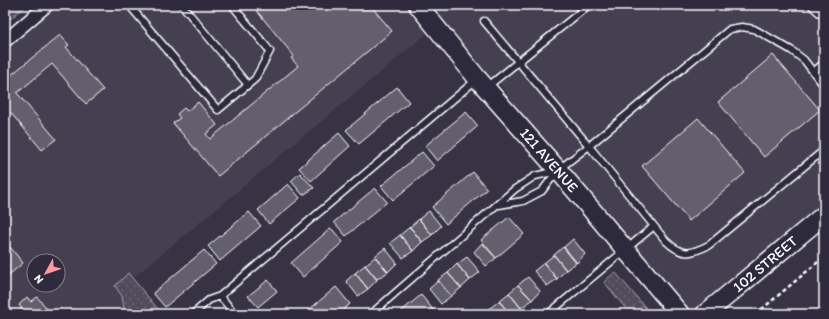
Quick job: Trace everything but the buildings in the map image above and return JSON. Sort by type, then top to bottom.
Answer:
[{"type":"street","points":[[5,41],[47,5]]},
{"type":"street","name":"121 AVENUE","points":[[418,5],[482,84],[558,170],[680,314]]},
{"type":"street","points":[[816,5],[824,13]]},
{"type":"street","name":"102 STREET","points":[[705,314],[824,215]]},
{"type":"lane","points":[[129,5],[218,110],[255,79],[270,51],[232,5]]},
{"type":"lane","points":[[182,5],[248,85]]},
{"type":"lane","points":[[193,314],[209,300],[220,296],[482,84],[519,63],[589,5]]},
{"type":"lane","points":[[484,21],[589,146],[666,241],[675,249],[683,253],[700,250],[709,245],[824,150]]},
{"type":"lane","points":[[498,205],[523,201],[542,191],[558,170],[730,30],[742,27],[754,29],[790,50],[804,60],[824,86]]},
{"type":"lane","points":[[813,72],[824,62]]},
{"type":"lane","points":[[371,314],[516,189],[535,176],[558,170]]},
{"type":"lane","points":[[548,314],[654,226]]},
{"type":"lane","points":[[220,296],[235,314]]},
{"type":"path","points":[[756,314],[824,256]]},
{"type":"shaded area","points":[[5,5],[27,5],[5,23]]},
{"type":"shaded area","points":[[47,5],[824,5],[824,215],[705,314],[680,314],[558,170],[502,86],[436,26],[121,288],[143,314],[5,314],[5,41]]},
{"type":"shaded area","points":[[615,272],[651,314],[623,314],[627,310],[604,282]]},
{"type":"shaded area","points":[[128,273],[162,314],[125,314],[122,296],[115,286]]}]
